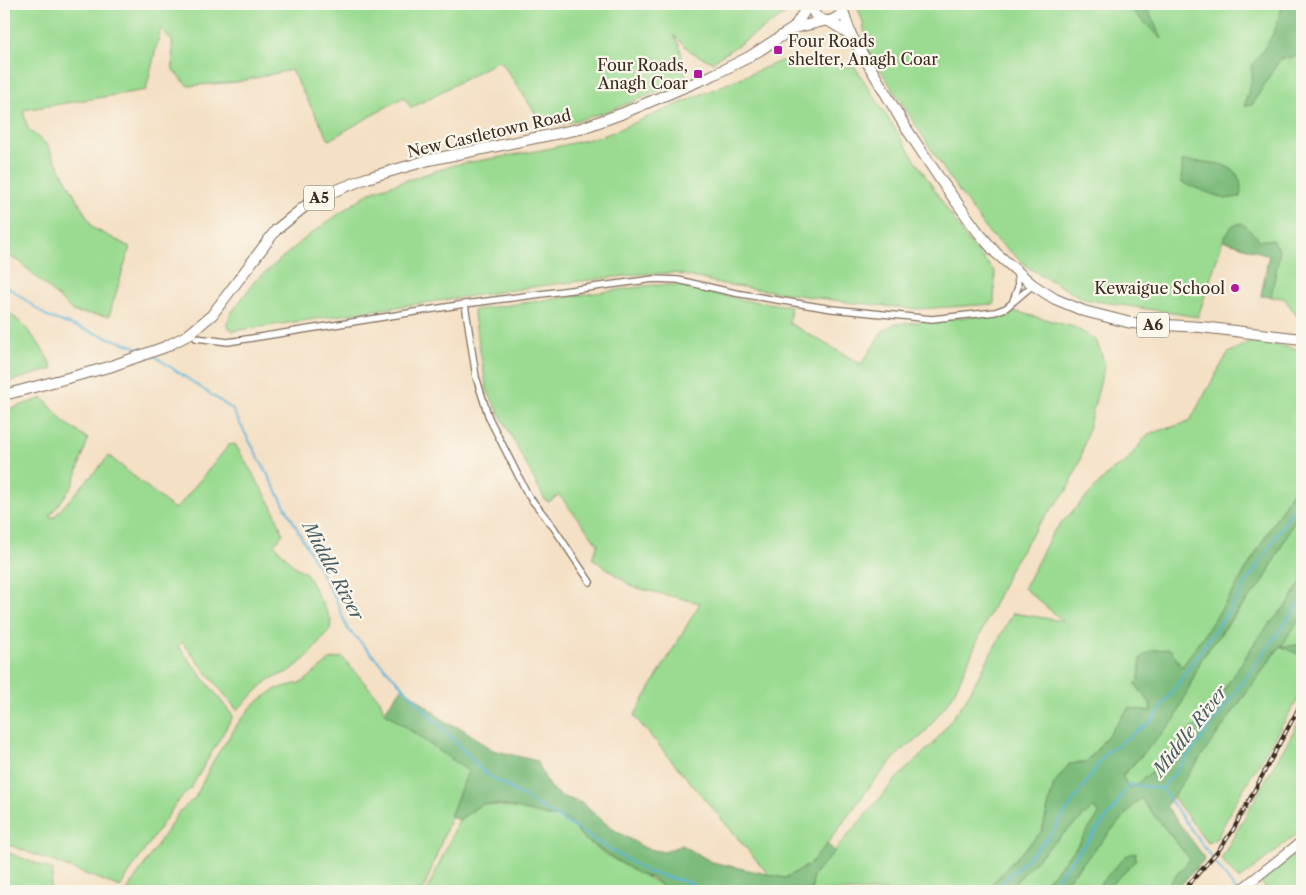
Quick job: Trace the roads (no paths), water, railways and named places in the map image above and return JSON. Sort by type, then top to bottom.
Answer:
[{"type":"highway","points":[[810,4],[815,15],[827,21],[837,18],[844,7]]},
{"type":"highway","name":"A5","points":[[794,28],[810,4]]},
{"type":"highway","name":"A6","points":[[844,7],[851,35],[906,128],[942,182],[978,232],[996,253],[1033,285],[1055,300],[1084,311],[1131,323],[1201,327],[1302,339]]},
{"type":"highway","name":"A5","points":[[794,28],[827,21]]},
{"type":"highway","name":"A6","points":[[827,21],[851,35]]},
{"type":"highway","name":"New Castletown Road","points":[[4,395],[109,367],[165,347],[188,335],[212,316],[276,230],[309,203],[367,178],[430,160],[579,129],[621,114],[713,75],[749,57],[794,28]]},
{"type":"main road","points":[[1239,891],[1302,841]]},
{"type":"street","points":[[1012,303],[1018,287],[1016,271]]},
{"type":"street","points":[[196,338],[228,342],[465,304],[654,279],[678,280],[735,293],[832,309],[906,318],[932,319],[995,312],[1012,303],[1033,285]]},
{"type":"street","points":[[465,304],[476,376],[489,418],[528,495],[554,528],[590,582]]},
{"type":"waterway","name":"Middle River","points":[[4,284],[48,317],[145,350]]},
{"type":"waterway","name":"Middle River","points":[[153,355],[232,409],[337,602],[347,628],[485,773],[647,872],[688,882],[710,891]]},
{"type":"waterway","points":[[994,891],[1048,838],[1106,753],[1152,721],[1236,600],[1302,495]]},
{"type":"waterway","name":"Middle River","points":[[1162,789],[1200,741],[1302,600]]},
{"type":"waterway","name":"Middle River","points":[[1047,891],[1113,810],[1129,784],[1162,789]]},
{"type":"waterway","points":[[1162,789],[1236,891]]},
{"type":"waterway","name":"Middle River","points":[[726,891],[737,889],[742,891]]},
{"type":"railway","points":[[1183,891],[1218,851],[1233,830],[1302,702]]},
{"type":"place","name":"Four Roads shelter, Anagh Coar","points":[[778,50]]},
{"type":"place","name":"Four Roads, Anagh Coar","points":[[698,74]]},
{"type":"place","name":"Kewaigue School","points":[[1235,288]]}]
